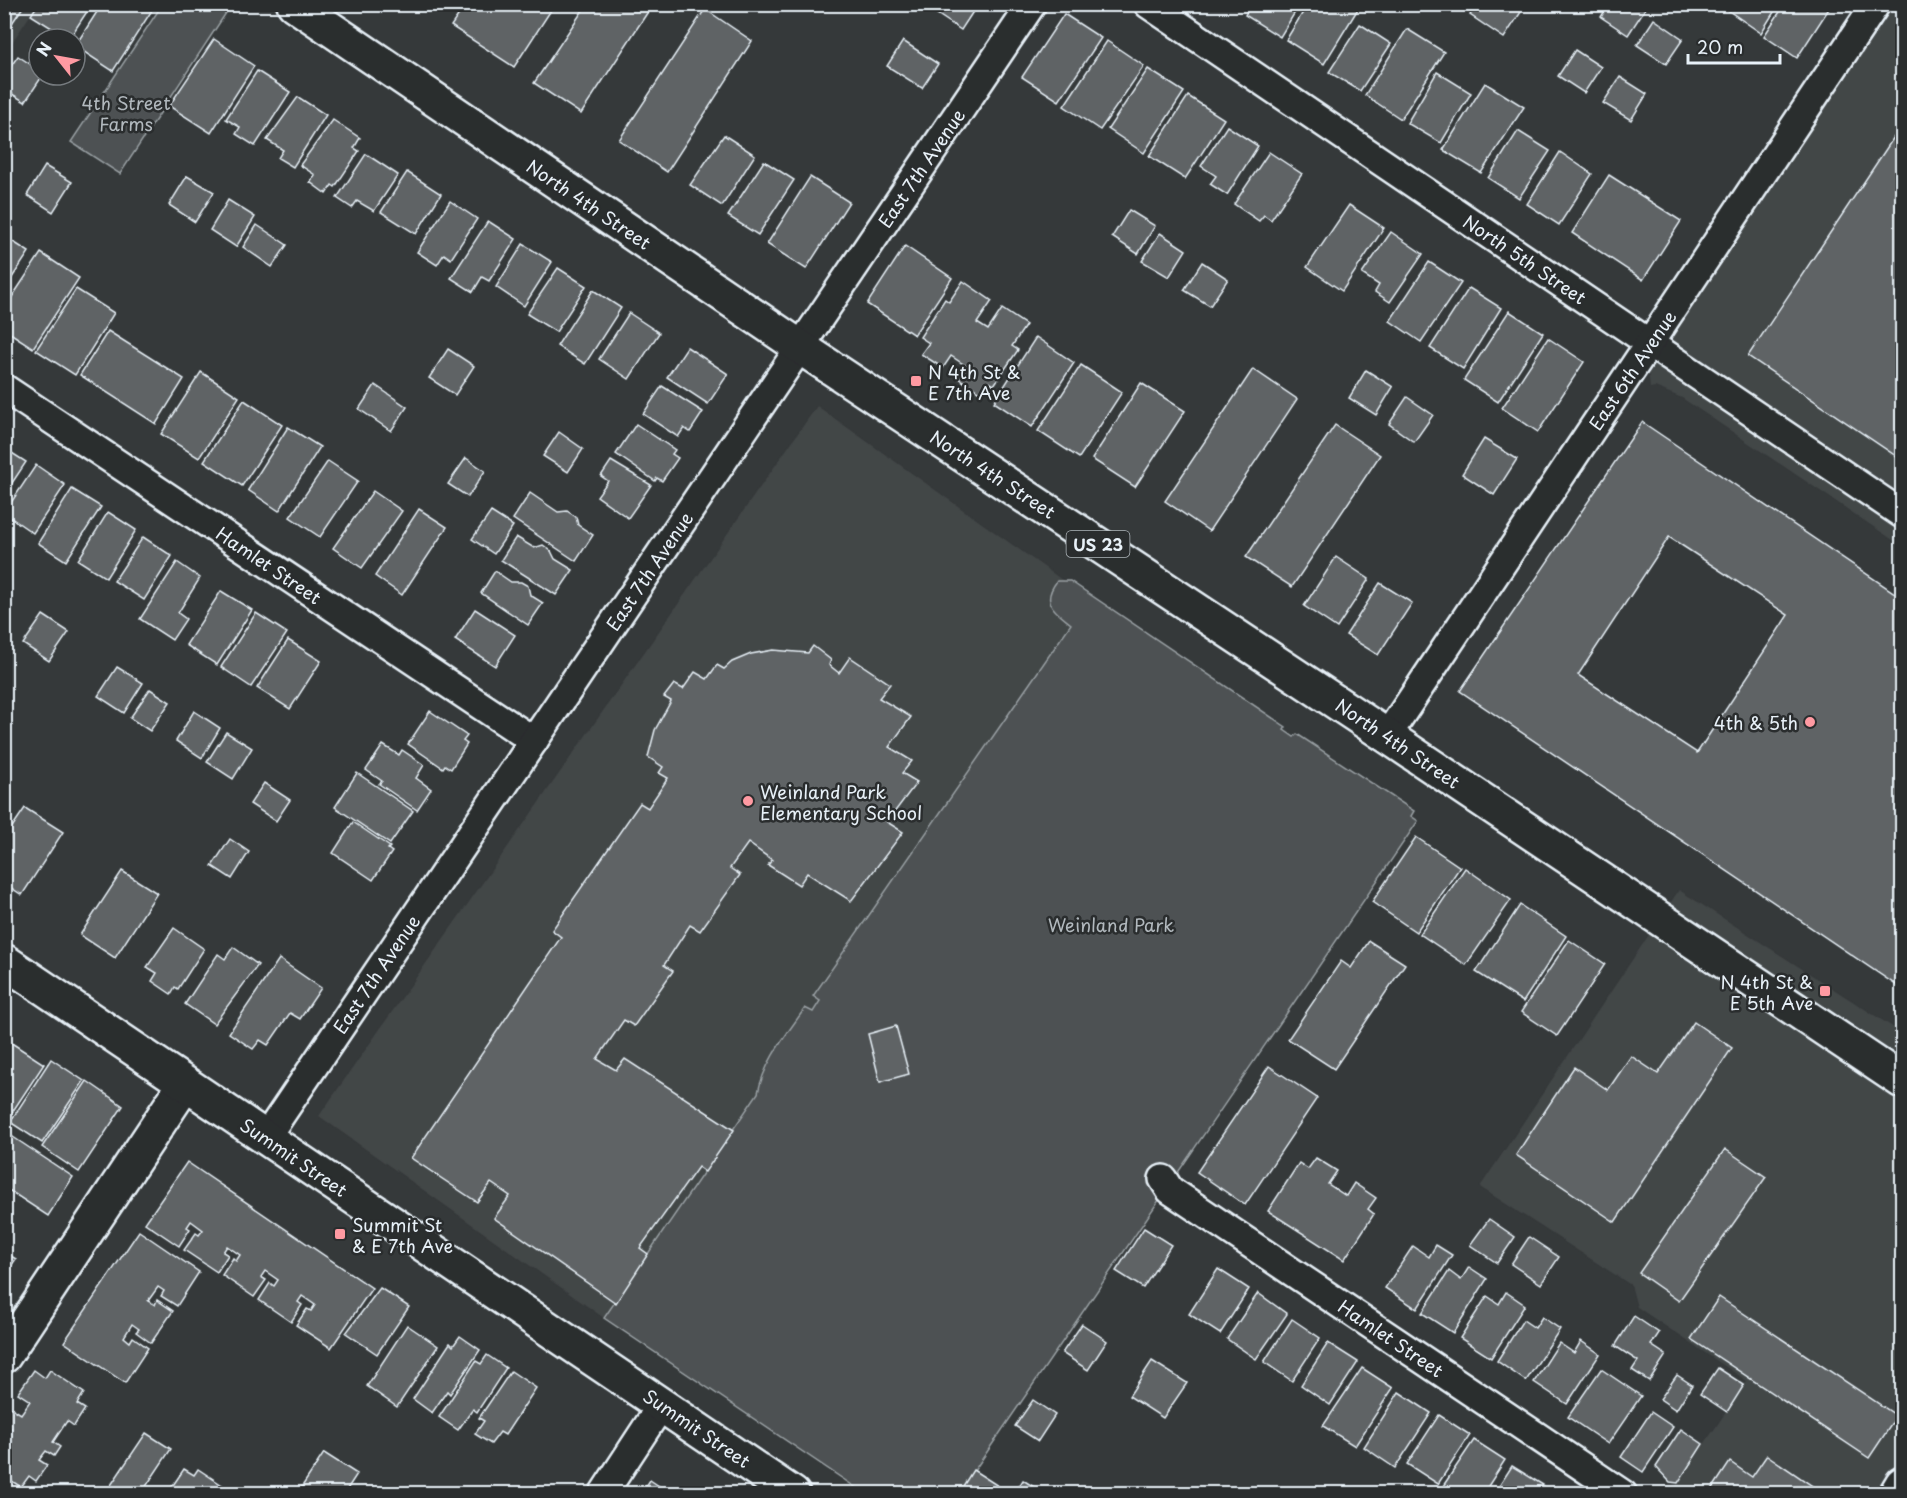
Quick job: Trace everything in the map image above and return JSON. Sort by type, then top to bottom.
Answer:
[{"type":"main road","name":"North 4th Street","points":[[294,4],[800,347],[1902,1081]]},
{"type":"main road","name":"Summit Street","points":[[4,961],[793,1494]]},
{"type":"main road","points":[[4,1356],[185,1084]]},
{"type":"main road","points":[[1896,1494],[1902,1484]]},
{"type":"street","name":"East 7th Avenue","points":[[266,1137],[1032,4]]},
{"type":"street","name":"North 5th Street","points":[[1148,4],[1902,514]]},
{"type":"street","name":"East 6th Avenue","points":[[1387,736],[1876,4]]},
{"type":"street","name":"Hamlet Street","points":[[4,388],[534,741]]},
{"type":"street","name":"Hamlet Street","points":[[1163,1179],[1170,1190],[1623,1494]]},
{"type":"street","points":[[603,1494],[662,1404]]},
{"type":"shaded area","points":[[5,5],[37,5],[5,53]]},
{"type":"shaded area","points":[[1868,5],[1902,5],[1902,546],[1682,398],[1655,387],[1650,388],[1645,337]]},
{"type":"shaded area","name":"Weinland Park Elementary School","points":[[817,406],[1093,602],[604,1318],[319,1116]]},
{"type":"shaded area","points":[[1679,890],[1902,1033],[1902,1493],[1671,1493],[1747,1381],[1637,1307],[1631,1285],[1480,1187]]},
{"type":"green space","name":"4th Street Farms","points":[[162,5],[214,5],[226,13],[120,174],[71,142]]},
{"type":"green space","name":"Weinland Park","points":[[1057,581],[1070,581],[1286,727],[1284,730],[1294,737],[1297,734],[1414,811],[1411,816],[1418,821],[959,1493],[864,1493],[604,1318],[758,1093],[765,1070],[784,1038],[805,1008],[813,1012],[820,1001],[813,996],[1071,624],[1055,610],[1050,601],[1052,589]]},
{"type":"building","points":[[4,4],[25,4],[4,35]]},
{"type":"building","points":[[38,4],[92,4],[77,27],[50,27],[31,15]]},
{"type":"building","points":[[102,4],[156,4],[113,71],[87,54],[87,27]]},
{"type":"building","points":[[466,4],[555,4],[514,67],[451,26]]},
{"type":"building","points":[[587,4],[653,4],[581,114],[534,83]]},
{"type":"building","points":[[930,4],[978,4],[961,30],[928,8]]},
{"type":"building","points":[[1251,4],[1300,4],[1280,37],[1245,15]]},
{"type":"building","points":[[1308,4],[1361,4],[1324,64],[1286,40]]},
{"type":"building","points":[[1477,4],[1510,4],[1521,12],[1504,38],[1470,15]]},
{"type":"building","points":[[1609,4],[1638,4],[1645,9],[1628,35],[1601,17]]},
{"type":"building","points":[[1729,4],[1779,4],[1761,33],[1726,9]]},
{"type":"building","points":[[1785,4],[1832,4],[1797,58],[1764,36]]},
{"type":"building","points":[[705,9],[752,41],[667,172],[619,140]]},
{"type":"building","points":[[1064,14],[1101,38],[1059,101],[1022,77]]},
{"type":"building","points":[[1654,19],[1683,39],[1666,64],[1637,45]]},
{"type":"building","points":[[1360,24],[1391,44],[1360,91],[1329,72]]},
{"type":"building","points":[[1407,29],[1444,52],[1401,119],[1365,95]]},
{"type":"building","points":[[214,39],[254,66],[211,133],[169,106]]},
{"type":"building","points":[[903,41],[938,64],[922,88],[887,66]]},
{"type":"building","points":[[1107,41],[1144,66],[1100,130],[1064,106]]},
{"type":"building","points":[[1575,50],[1601,67],[1584,93],[1558,76]]},
{"type":"building","points":[[18,56],[27,62],[27,87],[35,87],[25,102],[4,89],[4,76]]},
{"type":"building","points":[[1148,69],[1184,92],[1144,153],[1108,129]]},
{"type":"building","points":[[257,71],[290,92],[255,146],[236,134],[240,127],[226,119]]},
{"type":"building","points":[[1437,72],[1471,93],[1441,143],[1407,123]]},
{"type":"building","points":[[1620,77],[1647,94],[1631,120],[1603,103]]},
{"type":"building","points":[[1485,83],[1524,107],[1481,173],[1443,150]]},
{"type":"building","points":[[1188,96],[1224,119],[1185,179],[1149,156]]},
{"type":"building","points":[[298,97],[326,115],[293,167],[278,158],[283,150],[267,140]]},
{"type":"building","points":[[333,120],[360,138],[354,148],[359,151],[335,187],[332,185],[326,194],[310,182],[315,175],[300,165]]},
{"type":"building","points":[[1902,125],[1902,460],[1748,356]]},
{"type":"building","points":[[1227,126],[1258,146],[1227,195],[1210,184],[1216,176],[1201,166]]},
{"type":"building","points":[[1518,131],[1550,151],[1519,198],[1488,178]]},
{"type":"building","points":[[724,135],[755,155],[722,206],[690,185]]},
{"type":"building","points":[[1269,152],[1302,174],[1271,220],[1264,215],[1259,221],[1234,204]]},
{"type":"building","points":[[1560,152],[1592,174],[1559,225],[1527,204]]},
{"type":"building","points":[[366,154],[398,175],[374,211],[357,201],[352,208],[337,198]]},
{"type":"building","points":[[764,161],[794,180],[758,235],[728,216]]},
{"type":"building","points":[[45,166],[72,182],[53,212],[27,195]]},
{"type":"building","points":[[407,172],[441,194],[416,234],[381,212]]},
{"type":"building","points":[[1609,175],[1681,221],[1643,280],[1572,233]]},
{"type":"building","points":[[187,176],[214,192],[195,222],[169,205]]},
{"type":"building","points":[[810,177],[849,202],[806,269],[767,244]]},
{"type":"building","points":[[228,200],[255,217],[236,247],[210,230]]},
{"type":"building","points":[[450,201],[477,219],[451,259],[444,254],[437,265],[417,252]]},
{"type":"building","points":[[1349,205],[1384,228],[1342,291],[1307,267]]},
{"type":"building","points":[[1129,210],[1155,226],[1138,254],[1112,237]]},
{"type":"building","points":[[488,221],[516,239],[489,281],[482,277],[473,292],[451,278]]},
{"type":"building","points":[[257,225],[287,245],[272,267],[243,247]]},
{"type":"building","points":[[1391,232],[1423,254],[1390,302],[1375,292],[1379,285],[1362,274]]},
{"type":"building","points":[[1160,233],[1186,250],[1169,277],[1142,261]]},
{"type":"building","points":[[4,236],[29,252],[4,290]]},
{"type":"building","points":[[523,244],[552,262],[524,306],[496,287]]},
{"type":"building","points":[[905,246],[952,278],[914,335],[867,304]]},
{"type":"building","points":[[41,253],[79,278],[33,348],[4,329],[4,309]]},
{"type":"building","points":[[1202,262],[1228,279],[1210,306],[1184,290]]},
{"type":"building","points":[[1429,262],[1461,283],[1421,342],[1390,321]]},
{"type":"building","points":[[558,268],[586,286],[556,332],[527,314]]},
{"type":"building","points":[[963,281],[992,301],[977,323],[988,330],[1002,309],[1026,325],[1012,346],[1018,350],[994,385],[989,382],[981,393],[958,378],[966,366],[951,356],[943,368],[921,354],[929,343],[920,337],[945,299],[949,302]]},
{"type":"building","points":[[1469,288],[1501,308],[1463,369],[1430,348]]},
{"type":"building","points":[[76,289],[114,313],[75,375],[36,350]]},
{"type":"building","points":[[593,290],[621,308],[585,364],[557,346]]},
{"type":"building","points":[[1509,311],[1543,333],[1498,402],[1464,380]]},
{"type":"building","points":[[629,313],[659,333],[629,379],[599,359]]},
{"type":"building","points":[[108,331],[184,379],[156,424],[80,375]]},
{"type":"building","points":[[1036,337],[1074,363],[1032,427],[994,402]]},
{"type":"building","points":[[1548,338],[1584,362],[1538,432],[1502,408]]},
{"type":"building","points":[[687,347],[728,374],[708,404],[667,377]]},
{"type":"building","points":[[448,349],[474,366],[455,395],[429,378]]},
{"type":"building","points":[[1081,365],[1122,392],[1079,458],[1038,431]]},
{"type":"building","points":[[1253,369],[1297,399],[1209,531],[1165,501]]},
{"type":"building","points":[[1366,370],[1393,387],[1376,415],[1349,398]]},
{"type":"building","points":[[201,372],[239,397],[199,458],[161,434]]},
{"type":"building","points":[[1141,383],[1185,411],[1135,487],[1092,459]]},
{"type":"building","points":[[375,385],[407,407],[391,431],[359,409]]},
{"type":"building","points":[[662,386],[703,412],[690,432],[684,428],[678,437],[643,414]]},
{"type":"building","points":[[1407,397],[1433,415],[1414,442],[1389,424]]},
{"type":"building","points":[[244,400],[282,425],[242,486],[204,461]]},
{"type":"building","name":"4th & 5th","points":[[1642,422],[1902,598],[1902,989],[1460,691]],"holes":[[[1669,537],[1788,615],[1697,753],[1578,675]]]},
{"type":"building","points":[[636,424],[675,450],[672,454],[678,458],[662,481],[657,478],[655,481],[616,454]]},
{"type":"building","points":[[1335,425],[1380,455],[1292,587],[1246,557]]},
{"type":"building","points":[[288,427],[320,447],[279,511],[248,490]]},
{"type":"building","points":[[559,432],[583,449],[568,472],[543,456]]},
{"type":"building","points":[[1484,439],[1517,459],[1494,495],[1462,474]]},
{"type":"building","points":[[4,448],[26,462],[4,495]]},
{"type":"building","points":[[466,458],[485,471],[468,497],[448,484]]},
{"type":"building","points":[[328,461],[358,481],[320,537],[290,517]]},
{"type":"building","points":[[611,461],[651,485],[628,518],[597,496],[608,481],[601,476]]},
{"type":"building","points":[[36,465],[65,485],[33,533],[4,513]]},
{"type":"building","points":[[72,489],[101,507],[66,561],[38,543]]},
{"type":"building","points":[[373,491],[402,511],[362,568],[333,548]]},
{"type":"building","points":[[530,493],[558,512],[567,511],[576,517],[578,525],[593,535],[576,561],[513,519]]},
{"type":"building","points":[[419,509],[447,527],[402,595],[375,576]]},
{"type":"building","points":[[108,512],[136,530],[106,578],[78,560]]},
{"type":"building","points":[[491,512],[513,526],[494,554],[472,539]]},
{"type":"building","points":[[143,537],[172,556],[144,600],[114,581]]},
{"type":"building","points":[[516,537],[534,548],[543,545],[551,551],[555,559],[573,570],[556,595],[501,560]]},
{"type":"building","points":[[1336,557],[1369,579],[1337,628],[1304,606]]},
{"type":"building","points":[[177,562],[200,578],[178,613],[186,619],[172,640],[140,619]]},
{"type":"building","points":[[495,571],[511,582],[521,582],[528,586],[530,595],[543,603],[528,625],[481,593]]},
{"type":"building","points":[[1380,583],[1412,603],[1378,655],[1346,635]]},
{"type":"building","points":[[221,591],[252,610],[217,665],[186,645]]},
{"type":"building","points":[[475,609],[515,635],[495,666],[455,640]]},
{"type":"building","points":[[256,613],[287,633],[251,687],[221,667]]},
{"type":"building","points":[[43,615],[69,632],[49,661],[23,644]]},
{"type":"building","points":[[288,640],[321,661],[290,709],[257,688]]},
{"type":"building","points":[[813,646],[831,660],[829,665],[839,673],[850,657],[890,684],[879,698],[911,717],[889,747],[912,761],[902,773],[917,782],[887,822],[903,832],[851,901],[807,873],[799,885],[768,865],[772,860],[748,843],[730,868],[740,875],[700,931],[690,925],[664,965],[673,971],[634,1026],[624,1020],[597,1059],[616,1070],[625,1059],[734,1130],[705,1172],[698,1167],[640,1248],[648,1254],[616,1303],[494,1218],[510,1196],[491,1183],[477,1202],[411,1158],[561,937],[552,930],[640,803],[648,808],[668,778],[659,773],[663,767],[648,757],[655,730],[671,701],[664,697],[674,684],[683,689],[695,672],[707,679],[717,665],[724,669],[732,662],[751,654],[773,650],[808,653]]},
{"type":"building","points":[[117,667],[143,683],[124,713],[98,696]]},
{"type":"building","points":[[150,689],[170,702],[150,731],[130,718]]},
{"type":"building","points":[[194,711],[220,728],[202,758],[176,741]]},
{"type":"building","points":[[430,711],[467,736],[463,741],[467,744],[451,769],[445,765],[443,768],[408,744]]},
{"type":"building","points":[[226,732],[252,748],[233,779],[207,762]]},
{"type":"building","points":[[383,745],[399,755],[402,750],[424,765],[416,778],[431,789],[417,810],[379,784],[382,781],[366,770]]},
{"type":"building","points":[[357,773],[413,811],[390,844],[335,807]]},
{"type":"building","points":[[264,783],[290,800],[276,821],[250,804]]},
{"type":"building","points":[[25,808],[63,832],[22,895],[4,883],[4,839]]},
{"type":"building","points":[[353,822],[390,847],[388,849],[392,852],[373,880],[333,853]]},
{"type":"building","points":[[1416,837],[1460,867],[1416,932],[1372,902]]},
{"type":"building","points":[[230,839],[249,852],[232,879],[212,866]]},
{"type":"building","points":[[1465,868],[1511,900],[1466,965],[1420,934]]},
{"type":"building","points":[[122,871],[157,893],[115,958],[80,935]]},
{"type":"building","points":[[1520,905],[1566,936],[1523,1002],[1476,972]]},
{"type":"building","points":[[174,928],[204,949],[178,989],[175,987],[171,994],[152,981],[157,973],[147,967]]},
{"type":"building","points":[[1569,940],[1605,964],[1557,1036],[1521,1012]]},
{"type":"building","points":[[1369,941],[1405,964],[1334,1069],[1288,1039],[1341,961],[1351,968]]},
{"type":"building","points":[[233,947],[258,965],[214,1024],[185,1004],[218,954],[225,959]]},
{"type":"building","points":[[279,959],[321,988],[300,1019],[290,1013],[268,1045],[260,1040],[253,1049],[229,1033]]},
{"type":"building","points":[[1694,1022],[1732,1048],[1615,1222],[1516,1155],[1574,1067],[1608,1090],[1631,1056],[1658,1074]]},
{"type":"building","points":[[896,1026],[909,1074],[880,1082],[868,1034]]},
{"type":"building","points":[[10,1042],[44,1064],[5,1123],[4,1051]]},
{"type":"building","points":[[51,1059],[84,1081],[42,1143],[10,1122]]},
{"type":"building","points":[[1269,1066],[1317,1098],[1245,1205],[1197,1172]]},
{"type":"building","points":[[87,1081],[123,1106],[79,1172],[42,1147]]},
{"type":"building","points":[[10,1135],[73,1177],[48,1216],[4,1187],[4,1144]]},
{"type":"building","points":[[1725,1149],[1766,1177],[1679,1301],[1639,1273]]},
{"type":"building","points":[[1316,1158],[1337,1171],[1328,1184],[1346,1196],[1354,1183],[1376,1198],[1368,1209],[1374,1214],[1344,1260],[1268,1211],[1299,1163],[1308,1169]]},
{"type":"building","points":[[187,1162],[372,1288],[331,1348],[296,1325],[307,1309],[311,1311],[315,1305],[302,1296],[298,1302],[302,1305],[291,1322],[259,1300],[270,1283],[274,1286],[278,1280],[265,1271],[261,1277],[266,1280],[254,1297],[222,1275],[233,1258],[236,1261],[240,1255],[227,1246],[223,1252],[228,1255],[217,1272],[184,1250],[196,1233],[199,1235],[203,1230],[191,1221],[187,1227],[190,1229],[179,1246],[145,1223]]},
{"type":"building","points":[[1489,1219],[1515,1237],[1497,1263],[1470,1245]]},
{"type":"building","points":[[1144,1228],[1171,1245],[1143,1288],[1116,1271]]},
{"type":"building","points":[[139,1231],[199,1272],[177,1306],[161,1296],[164,1291],[158,1287],[148,1301],[155,1305],[157,1300],[173,1311],[151,1343],[136,1332],[139,1329],[132,1324],[124,1337],[130,1342],[133,1337],[148,1348],[125,1383],[64,1342]]},
{"type":"building","points":[[1529,1237],[1559,1257],[1541,1284],[1511,1264]]},
{"type":"building","points":[[1436,1245],[1452,1255],[1417,1309],[1385,1288],[1413,1246],[1429,1257]]},
{"type":"building","points":[[4,1252],[16,1259],[4,1276]]},
{"type":"building","points":[[1469,1267],[1487,1279],[1453,1333],[1422,1313],[1449,1271],[1461,1280]]},
{"type":"building","points":[[1218,1269],[1249,1289],[1220,1334],[1189,1314]]},
{"type":"building","points":[[380,1288],[409,1307],[377,1354],[346,1333]]},
{"type":"building","points":[[1506,1292],[1525,1305],[1491,1358],[1460,1338],[1487,1296],[1499,1304]]},
{"type":"building","points":[[1258,1293],[1287,1314],[1256,1359],[1227,1339]]},
{"type":"building","points":[[1719,1297],[1897,1416],[1869,1458],[1691,1339]]},
{"type":"building","points":[[1634,1316],[1659,1333],[1651,1345],[1666,1355],[1649,1381],[1632,1370],[1638,1361],[1615,1346]]},
{"type":"building","points":[[1542,1317],[1560,1329],[1526,1381],[1497,1361],[1523,1320],[1535,1328]]},
{"type":"building","points":[[1292,1319],[1320,1338],[1292,1381],[1264,1362]]},
{"type":"building","points":[[1082,1324],[1107,1341],[1088,1370],[1062,1353]]},
{"type":"building","points":[[407,1325],[438,1346],[397,1407],[367,1386]]},
{"type":"building","points":[[460,1336],[480,1350],[450,1394],[447,1391],[432,1413],[413,1399],[450,1343],[453,1346]]},
{"type":"building","points":[[1581,1341],[1600,1354],[1567,1404],[1534,1382],[1559,1343],[1574,1353]]},
{"type":"building","points":[[1328,1343],[1358,1362],[1330,1405],[1301,1385]]},
{"type":"building","points":[[487,1355],[506,1368],[477,1412],[473,1409],[458,1430],[439,1417],[476,1361],[481,1364]]},
{"type":"building","points":[[1152,1361],[1187,1383],[1163,1418],[1129,1396]]},
{"type":"building","points":[[1362,1368],[1393,1388],[1355,1446],[1323,1426]]},
{"type":"building","points":[[1718,1368],[1744,1385],[1727,1412],[1700,1394]]},
{"type":"building","points":[[1601,1369],[1641,1396],[1608,1444],[1568,1417]]},
{"type":"building","points":[[34,1370],[45,1378],[50,1370],[84,1393],[77,1404],[85,1409],[74,1426],[67,1421],[53,1442],[60,1447],[54,1456],[46,1451],[39,1460],[47,1465],[36,1481],[29,1476],[21,1487],[4,1476],[4,1432],[8,1434],[11,1428],[4,1424],[4,1414],[10,1407],[21,1414],[30,1401],[18,1393]]},
{"type":"building","points":[[511,1371],[536,1388],[505,1435],[500,1432],[491,1444],[475,1434],[484,1421],[479,1418]]},
{"type":"building","points":[[1677,1375],[1692,1385],[1676,1410],[1660,1399]]},
{"type":"building","points":[[1399,1392],[1431,1413],[1395,1468],[1364,1447]]},
{"type":"building","points":[[1033,1400],[1055,1415],[1038,1441],[1015,1426]]},
{"type":"building","points":[[1651,1412],[1673,1427],[1643,1472],[1621,1457]]},
{"type":"building","points":[[1439,1415],[1470,1435],[1438,1484],[1407,1464]]},
{"type":"building","points":[[1681,1429],[1703,1444],[1678,1483],[1670,1482],[1656,1467]]},
{"type":"building","points":[[146,1433],[171,1449],[141,1494],[105,1494]]},
{"type":"building","points":[[1474,1440],[1505,1460],[1483,1494],[1441,1494],[1439,1492]]},
{"type":"building","points":[[324,1453],[357,1474],[344,1494],[304,1494],[299,1491]]},
{"type":"building","points":[[1767,1455],[1824,1494],[1709,1494],[1730,1462],[1752,1477]]},
{"type":"building","points":[[1512,1466],[1543,1485],[1537,1494],[1494,1494]]},
{"type":"building","points":[[184,1469],[194,1475],[198,1469],[228,1489],[225,1494],[167,1494]]},
{"type":"building","points":[[973,1470],[1006,1491],[1004,1494],[958,1494]]},
{"type":"building","points":[[650,1480],[671,1494],[641,1494]]},
{"type":"building","points":[[1023,1480],[1045,1494],[1014,1494]]},
{"type":"place","name":"N 4th St & E 7th Ave","points":[[916,381]]},
{"type":"place","name":"4th & 5th","points":[[1810,722]]},
{"type":"place","name":"Weinland Park Elementary School","points":[[748,801]]},
{"type":"place","name":"N 4th St & E 5th Ave","points":[[1825,991]]},
{"type":"place","name":"Summit St & E 7th Ave","points":[[340,1234]]}]
